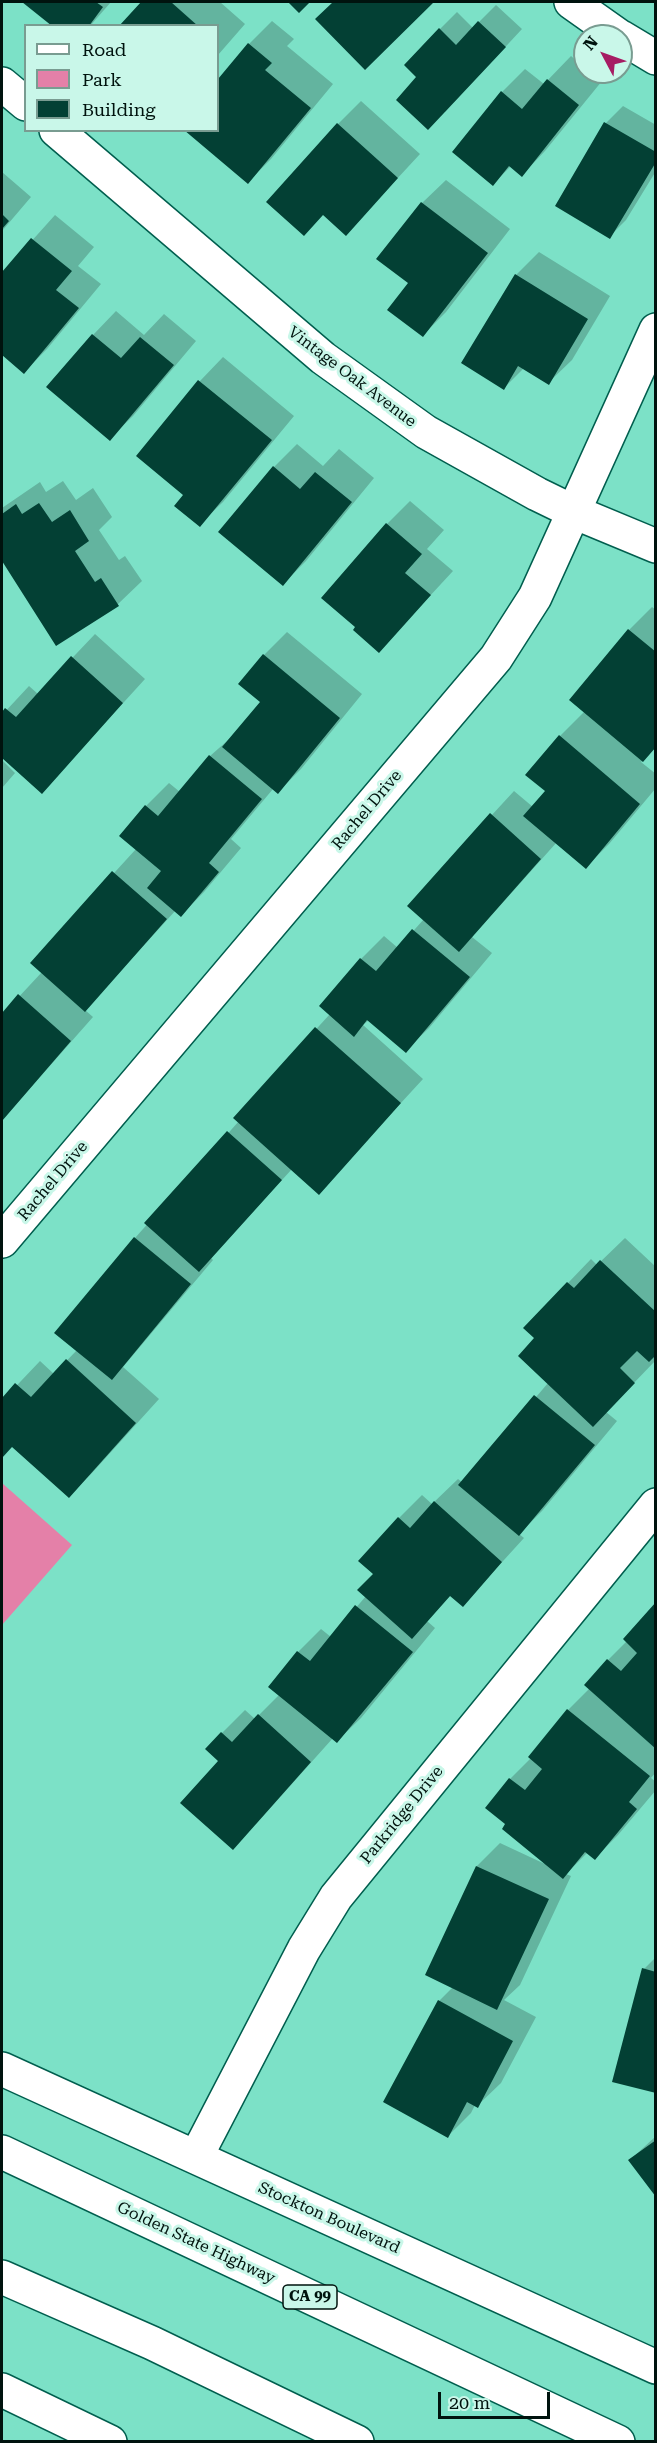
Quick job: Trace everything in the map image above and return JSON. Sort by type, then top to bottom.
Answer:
[{"type":"main road","points":[[571,2],[602,24]]},
{"type":"main road","points":[[633,45],[656,58]]},
{"type":"main road","points":[[2,84],[24,102]]},
{"type":"main road","name":"Vintage Oak Avenue","points":[[58,132],[323,358],[426,432],[537,494],[656,546]]},
{"type":"main road","name":"Rachel Drive","points":[[2,1241],[496,658],[535,597],[656,330]]},
{"type":"main road","name":"Parkridge Drive","points":[[196,2157],[304,1949],[336,1897],[656,1505]]},
{"type":"main road","name":"Stockton Boulevard","points":[[2,2069],[656,2367]]},
{"type":"main road","name":"Golden State Highway","points":[[2,2152],[618,2442]]},
{"type":"main road","points":[[2,2277],[152,2343],[357,2442]]},
{"type":"main road","points":[[2,2390],[111,2442]]},
{"type":"green space","points":[[2,1483],[72,1545],[2,1625]]},
{"type":"building","points":[[22,2],[96,2],[103,7],[90,24],[50,24]]},
{"type":"building","points":[[141,2],[171,2],[196,24],[121,24]]},
{"type":"building","points":[[288,2],[310,2],[299,13]]},
{"type":"building","points":[[333,2],[434,2],[365,70],[315,19]]},
{"type":"building","points":[[478,21],[506,47],[428,130],[396,100],[416,77],[404,65],[439,28],[456,45]]},
{"type":"building","points":[[248,43],[272,63],[265,70],[311,108],[248,184],[186,132],[219,132],[219,78]]},
{"type":"building","points":[[547,79],[579,105],[522,177],[509,166],[493,186],[452,152],[501,91],[522,109]]},
{"type":"building","points":[[604,122],[656,152],[656,162],[610,239],[555,206]]},
{"type":"building","points":[[337,123],[398,178],[346,236],[323,215],[304,236],[266,202]]},
{"type":"building","points":[[421,202],[488,253],[423,337],[387,310],[408,283],[376,259]]},
{"type":"building","points":[[2,214],[9,221],[2,229]]},
{"type":"building","points":[[31,238],[72,271],[56,290],[79,308],[24,374],[2,355],[2,272]]},
{"type":"building","points":[[515,274],[588,319],[549,385],[518,366],[504,390],[461,363]]},
{"type":"building","points":[[92,334],[121,358],[140,337],[174,365],[110,441],[46,387]]},
{"type":"building","points":[[198,380],[272,440],[200,527],[174,506],[183,495],[136,456]]},
{"type":"building","points":[[273,466],[300,489],[315,472],[352,502],[283,586],[218,532]]},
{"type":"building","points":[[39,503],[52,522],[70,510],[89,541],[75,551],[95,582],[101,578],[119,606],[56,646],[2,561],[2,514],[16,504],[22,514]]},
{"type":"building","points":[[386,523],[422,554],[405,573],[431,595],[379,653],[353,630],[355,627],[321,598]]},
{"type":"building","points":[[628,629],[656,652],[656,747],[643,762],[569,700]]},
{"type":"building","points":[[263,654],[340,718],[278,794],[222,747],[260,702],[238,684]]},
{"type":"building","points":[[71,656],[123,703],[42,794],[2,758],[2,712],[5,708],[16,717]]},
{"type":"building","points":[[559,735],[640,804],[586,869],[523,816],[545,791],[525,775]]},
{"type":"building","points":[[209,755],[262,799],[209,863],[219,872],[181,917],[147,888],[161,871],[119,836],[145,805],[158,816]]},
{"type":"building","points":[[490,813],[541,859],[459,952],[407,906]]},
{"type":"building","points":[[112,871],[167,919],[85,1012],[30,963]]},
{"type":"building","points":[[412,929],[470,977],[406,1053],[367,1020],[354,1037],[319,1006],[360,958],[376,971]]},
{"type":"building","points":[[18,994],[71,1041],[2,1121],[2,1013]]},
{"type":"building","points":[[315,1027],[401,1103],[319,1195],[233,1118]]},
{"type":"building","points":[[227,1131],[282,1180],[199,1272],[144,1223]]},
{"type":"building","points":[[134,1237],[191,1284],[112,1380],[54,1333]]},
{"type":"building","points":[[600,1260],[656,1312],[656,1355],[649,1362],[637,1351],[620,1368],[635,1383],[593,1427],[518,1356],[534,1338],[523,1328],[567,1282],[574,1288]]},
{"type":"building","points":[[66,1359],[136,1423],[69,1498],[12,1447],[2,1458],[2,1398],[15,1383],[31,1397]]},
{"type":"building","points":[[534,1395],[595,1445],[519,1536],[458,1485]]},
{"type":"building","points":[[434,1501],[502,1562],[463,1607],[450,1596],[412,1639],[357,1590],[373,1574],[358,1561],[398,1517],[410,1528]]},
{"type":"building","points":[[656,1602],[656,1749],[584,1685],[607,1659],[621,1671],[637,1653],[623,1639]]},
{"type":"building","points":[[355,1605],[413,1652],[337,1743],[268,1687],[297,1651],[310,1661]]},
{"type":"building","points":[[567,1709],[650,1776],[629,1802],[637,1809],[595,1860],[585,1852],[563,1879],[502,1829],[505,1824],[485,1808],[509,1778],[525,1790],[542,1769],[528,1757]]},
{"type":"building","points":[[258,1714],[311,1762],[233,1850],[180,1803],[218,1761],[205,1749],[221,1732],[232,1742]]},
{"type":"building","points":[[476,1866],[549,1899],[497,2010],[425,1975]]},
{"type":"building","points":[[642,1968],[656,1972],[656,2093],[612,2082]]},
{"type":"building","points":[[438,2000],[513,2041],[478,2108],[467,2102],[448,2138],[383,2102]]},
{"type":"building","points":[[656,2140],[656,2197],[628,2160]]}]
